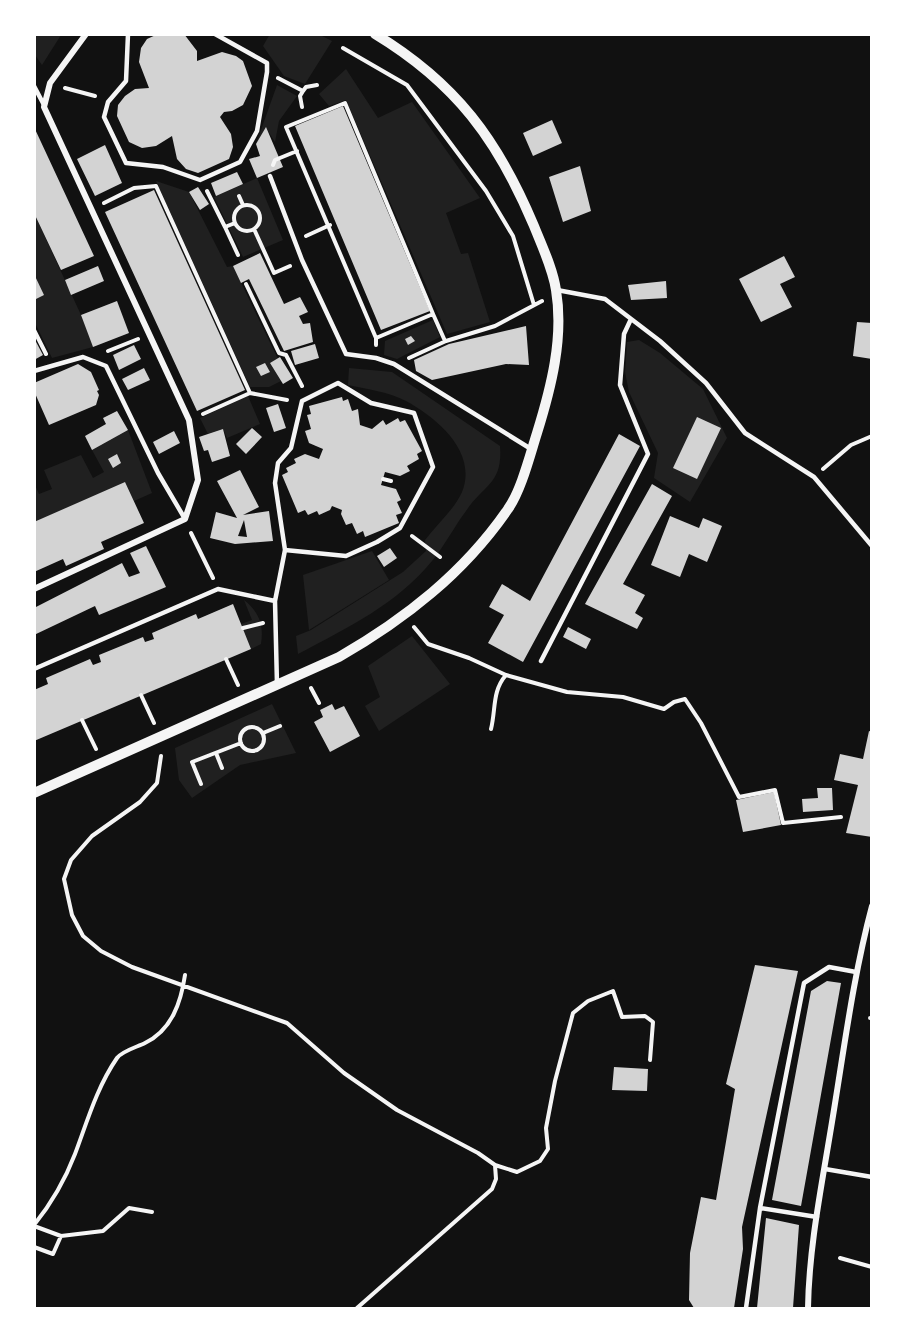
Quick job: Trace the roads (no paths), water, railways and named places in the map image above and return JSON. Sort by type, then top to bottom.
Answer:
[{"type":"street","points":[[34,589],[185,519],[198,480],[189,420],[44,107],[50,83],[86,34]]},
{"type":"street","points":[[35,792],[339,657],[405,616],[444,585],[509,508],[549,393],[557,344],[556,293],[526,208],[476,119],[436,78],[375,34]]},
{"type":"street","points":[[808,1308],[809,1269],[856,972],[872,906]]},
{"type":"lane","points":[[128,34],[126,81],[108,102],[104,117],[126,163],[163,167],[201,180],[240,162],[257,131],[267,72],[267,63],[215,34]]},
{"type":"lane","points":[[34,86],[44,107]]},
{"type":"lane","points":[[270,176],[302,260],[346,354],[376,358],[394,364],[531,449]]},
{"type":"lane","points":[[556,293],[605,299],[631,318],[706,383],[745,433],[814,477],[872,546]]},
{"type":"lane","points":[[541,661],[648,454],[621,385],[624,334],[631,318]]},
{"type":"lane","points":[[34,371],[83,357],[106,366],[158,473],[185,519]]},
{"type":"lane","points":[[277,686],[275,601],[285,550],[275,483],[278,463],[291,448],[302,401],[338,383],[371,402],[414,413],[433,467],[400,528],[346,556],[285,550]]},
{"type":"lane","points":[[34,669],[218,589],[275,601]]},
{"type":"lane","points":[[746,1308],[760,1208],[804,983],[829,967],[856,972]]},
{"type":"lane","points":[[825,1169],[872,1178]]},
{"type":"lane","points":[[760,1208],[817,1217]]}]
